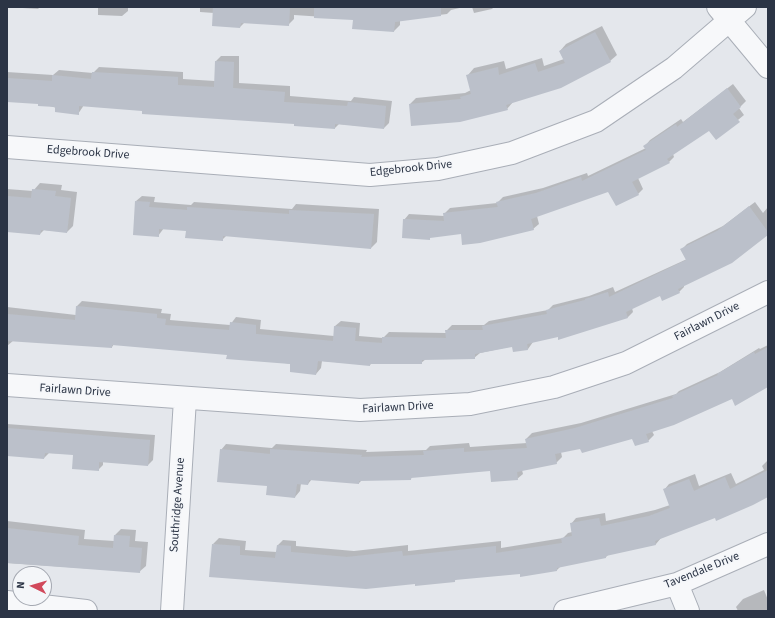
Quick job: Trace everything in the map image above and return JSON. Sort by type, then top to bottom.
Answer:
[{"type":"street","points":[[731,12],[768,67]]},
{"type":"street","name":"Edgebrook Drive","points":[[7,147],[370,175],[438,169],[512,153],[596,121],[674,68],[731,12]]},
{"type":"street","name":"Fairlawn Drive","points":[[7,385],[185,400],[360,410],[470,404],[554,388],[626,363],[768,292]]},
{"type":"street","name":"Southridge Avenue","points":[[172,611],[185,400]]},
{"type":"street","name":"Tavendale Drive","points":[[565,611],[676,584],[768,544]]},
{"type":"street","points":[[676,584],[688,611]]},
{"type":"street","points":[[7,602],[86,611]]},
{"type":"building","points":[[213,7],[290,7],[289,26],[241,23],[240,28],[212,26]]},
{"type":"building","points":[[314,7],[441,7],[441,16],[395,22],[394,32],[352,29],[353,20],[314,18]]},
{"type":"building","points":[[595,32],[611,62],[561,88],[506,105],[508,110],[460,122],[411,126],[409,104],[461,99],[460,97],[471,94],[466,75],[498,67],[499,75],[535,63],[538,72],[565,63],[559,51]]},
{"type":"building","points":[[215,61],[234,62],[233,88],[285,92],[284,102],[347,106],[348,102],[386,106],[384,129],[335,124],[335,129],[294,126],[294,124],[142,114],[142,111],[79,106],[79,115],[55,112],[55,107],[38,106],[38,104],[7,102],[7,78],[52,81],[52,75],[91,79],[92,72],[178,77],[178,85],[214,87]]},
{"type":"building","points":[[727,88],[741,107],[733,114],[740,122],[716,140],[709,131],[667,159],[670,163],[632,182],[639,195],[616,206],[608,192],[531,219],[534,230],[480,243],[462,245],[461,234],[430,238],[430,240],[402,238],[403,219],[444,221],[443,213],[498,207],[496,202],[536,193],[581,177],[582,181],[646,150],[643,146],[676,124],[677,127]]},
{"type":"building","points":[[32,189],[56,191],[55,196],[71,198],[67,233],[41,230],[40,235],[7,232],[7,196],[31,198]]},
{"type":"building","points":[[135,201],[150,202],[149,207],[187,210],[187,207],[289,214],[289,210],[374,214],[371,249],[223,236],[223,241],[185,238],[186,231],[159,229],[159,237],[133,235]]},
{"type":"building","points":[[749,206],[768,232],[768,235],[732,263],[678,289],[680,293],[662,301],[660,296],[626,312],[628,318],[558,340],[558,337],[527,344],[528,350],[513,352],[512,347],[475,354],[475,359],[422,360],[422,364],[370,364],[370,366],[318,361],[316,375],[290,372],[290,364],[226,359],[227,355],[112,345],[112,348],[7,341],[7,314],[75,320],[76,306],[157,314],[157,318],[166,319],[165,325],[229,330],[230,322],[256,325],[256,334],[333,341],[334,326],[356,328],[355,341],[382,343],[382,337],[446,338],[445,330],[483,330],[482,326],[547,314],[546,310],[585,300],[608,292],[609,297],[686,260],[680,249],[717,231]]},
{"type":"building","points":[[768,347],[768,387],[735,406],[732,399],[674,425],[646,434],[649,442],[635,446],[632,439],[582,453],[580,449],[555,454],[557,464],[517,472],[518,480],[491,482],[490,471],[411,478],[411,480],[359,481],[359,484],[309,480],[308,485],[297,484],[295,498],[266,495],[267,486],[217,482],[220,449],[270,454],[270,449],[362,455],[361,457],[424,455],[423,451],[464,448],[464,452],[527,448],[525,439],[575,428],[673,398],[672,396],[718,375],[717,374],[754,352],[755,354]]},
{"type":"building","points":[[7,428],[150,440],[148,466],[99,462],[99,471],[72,469],[73,455],[45,453],[44,459],[7,456]]},
{"type":"building","points":[[768,470],[768,497],[753,505],[716,521],[715,518],[655,541],[656,545],[606,556],[606,558],[557,568],[557,571],[520,577],[520,574],[455,580],[455,582],[415,586],[415,584],[366,589],[209,577],[212,544],[240,546],[240,555],[275,558],[277,545],[291,546],[291,552],[347,557],[402,551],[403,556],[496,546],[496,553],[562,543],[561,538],[572,536],[570,523],[599,518],[601,526],[649,516],[670,508],[663,489],[689,479],[694,491],[725,477],[730,489]]},
{"type":"building","points":[[7,528],[79,536],[78,545],[113,548],[114,535],[130,536],[129,547],[142,548],[140,573],[7,563]]}]
